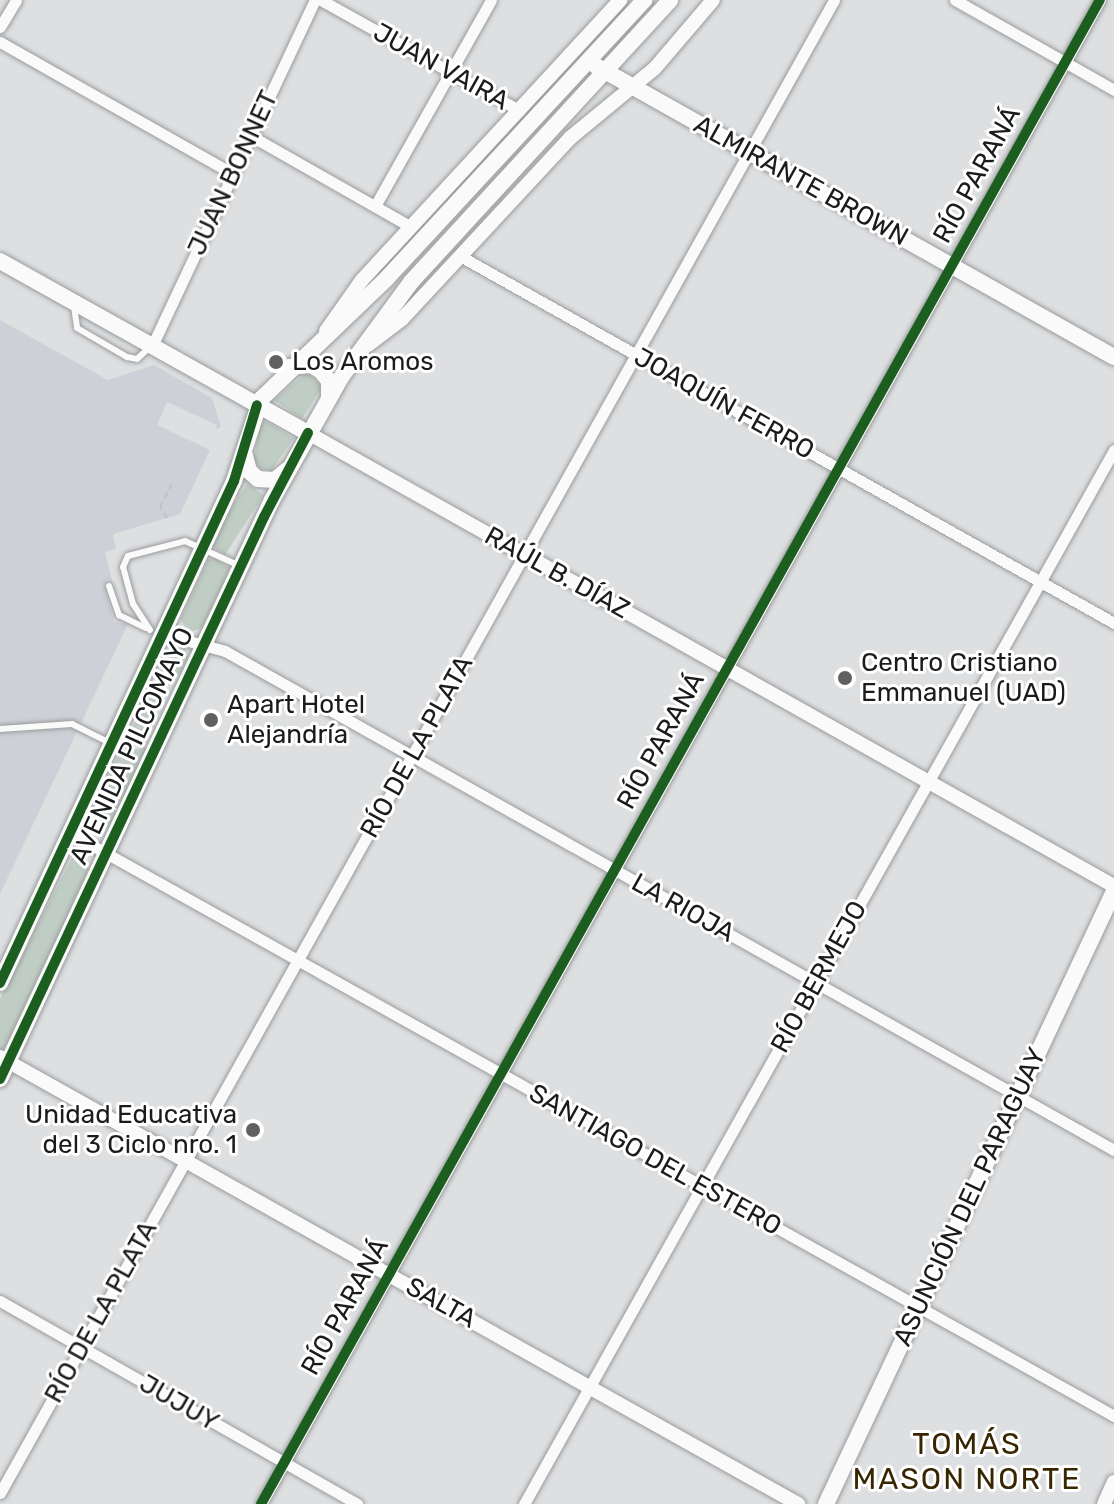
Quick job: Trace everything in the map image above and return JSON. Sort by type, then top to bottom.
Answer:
[{"type":"main road","points":[[257,405],[289,367],[387,278],[644,0]]},
{"type":"main road","name":"AVENIDA PILCOMAYO","points":[[0,1079],[4,1059],[106,853],[288,468],[329,398],[358,352],[411,282],[670,0]]},
{"type":"main road","name":"ALMIRANTE BROWN","points":[[588,61],[1114,357]]},
{"type":"main road","name":"RAÚL B. DÍAZ","points":[[0,261],[308,433]]},
{"type":"main road","points":[[289,367],[311,365],[321,371],[329,381],[329,398]]},
{"type":"main road","name":"AVENIDA PILCOMAYO","points":[[0,983],[111,745],[157,632],[203,548],[244,451],[257,405]]},
{"type":"main road","points":[[244,451],[249,471],[261,480],[275,480],[288,468]]},
{"type":"main road","name":"ASUNCIÓN DEL PARAGUAY","points":[[826,1504],[1114,888]]},
{"type":"street","points":[[0,27],[16,0]]},
{"type":"street","name":"JUAN VAIRA","points":[[318,0],[519,110]]},
{"type":"street","name":"JUAN BONNET","points":[[152,346],[318,0]]},
{"type":"street","points":[[375,206],[491,0]]},
{"type":"street","points":[[319,341],[358,285],[620,0]]},
{"type":"street","points":[[358,352],[402,319],[570,138],[634,87],[713,0]]},
{"type":"street","name":"RÍO DE LA PLATA","points":[[0,1493],[834,0]]},
{"type":"street","points":[[955,0],[977,6],[1114,90]]},
{"type":"street","name":"RÍO PARANÁ","points":[[261,1504],[1100,0]]},
{"type":"street","points":[[0,42],[233,174]]},
{"type":"street","name":"ALMIRANTE BROWN","points":[[572,52],[588,61]]},
{"type":"street","points":[[251,136],[411,227]]},
{"type":"street","name":"JOAQUÍN FERRO","points":[[460,256],[1114,623]]},
{"type":"street","name":"RAÚL B. DÍAZ","points":[[308,433],[1114,888]]},
{"type":"street","name":"RÍO BERMEJO","points":[[524,1504],[1114,450]]},
{"type":"street","name":"LA RIOJA","points":[[157,632],[205,643],[1114,1150]]},
{"type":"street","name":"SANTIAGO DEL ESTERO","points":[[70,833],[1114,1416]]},
{"type":"street","name":"SALTA","points":[[4,1059],[798,1504]]},
{"type":"street","name":"JUJUY","points":[[0,1301],[357,1504]]},
{"type":"street","points":[[1104,1504],[1114,1482]]},
{"type":"lane","points":[[157,632],[133,604],[125,560],[178,541],[203,548],[241,566]]},
{"type":"lane","points":[[109,586],[119,615],[157,632]]},
{"type":"lane","points":[[0,729],[72,724],[111,745]]},
{"type":"path","points":[[167,518],[160,507],[171,485]]},
{"type":"path","points":[[162,659],[183,669]]},
{"type":"shaded area","points":[[0,320],[108,380],[154,365],[212,398],[221,427],[215,430],[217,425],[167,402],[157,425],[210,450],[180,514],[113,534],[116,549],[105,552],[113,585],[105,588],[114,622],[128,624],[0,894]]},
{"type":"shaded area","points":[[307,372],[322,387],[302,419],[274,400]]},
{"type":"shaded area","points":[[267,422],[294,438],[271,471],[260,468],[254,460],[260,423]]},
{"type":"shaded area","points":[[247,484],[264,495],[225,554],[208,544]]},
{"type":"shaded area","points":[[214,558],[230,568],[202,628],[187,633],[181,619],[208,560]]},
{"type":"shaded area","points":[[173,644],[186,648],[188,657],[181,673],[167,677],[133,750],[147,747],[109,828],[94,834],[88,818]]},
{"type":"shaded area","points":[[73,856],[86,858],[89,869],[6,1046],[0,1050],[0,999]]},
{"type":"cycle path","points":[[261,1504],[1100,0]]},
{"type":"cycle path","points":[[0,983],[234,481],[257,405]]},
{"type":"cycle path","points":[[0,1079],[264,517],[308,433]]},
{"type":"place","name":"Los Aromos","points":[[276,362]]},
{"type":"place","name":"Centro Cristiano Emmanuel (UAD)","points":[[845,678]]},
{"type":"place","name":"Apart Hotel Alejandría","points":[[211,720]]},
{"type":"place","name":"Unidad Educativa del 3 Ciclo nro. 1","points":[[253,1130]]},
{"type":"district","name":"TOMÁS MASON NORTE","points":[[967,1461]]}]
